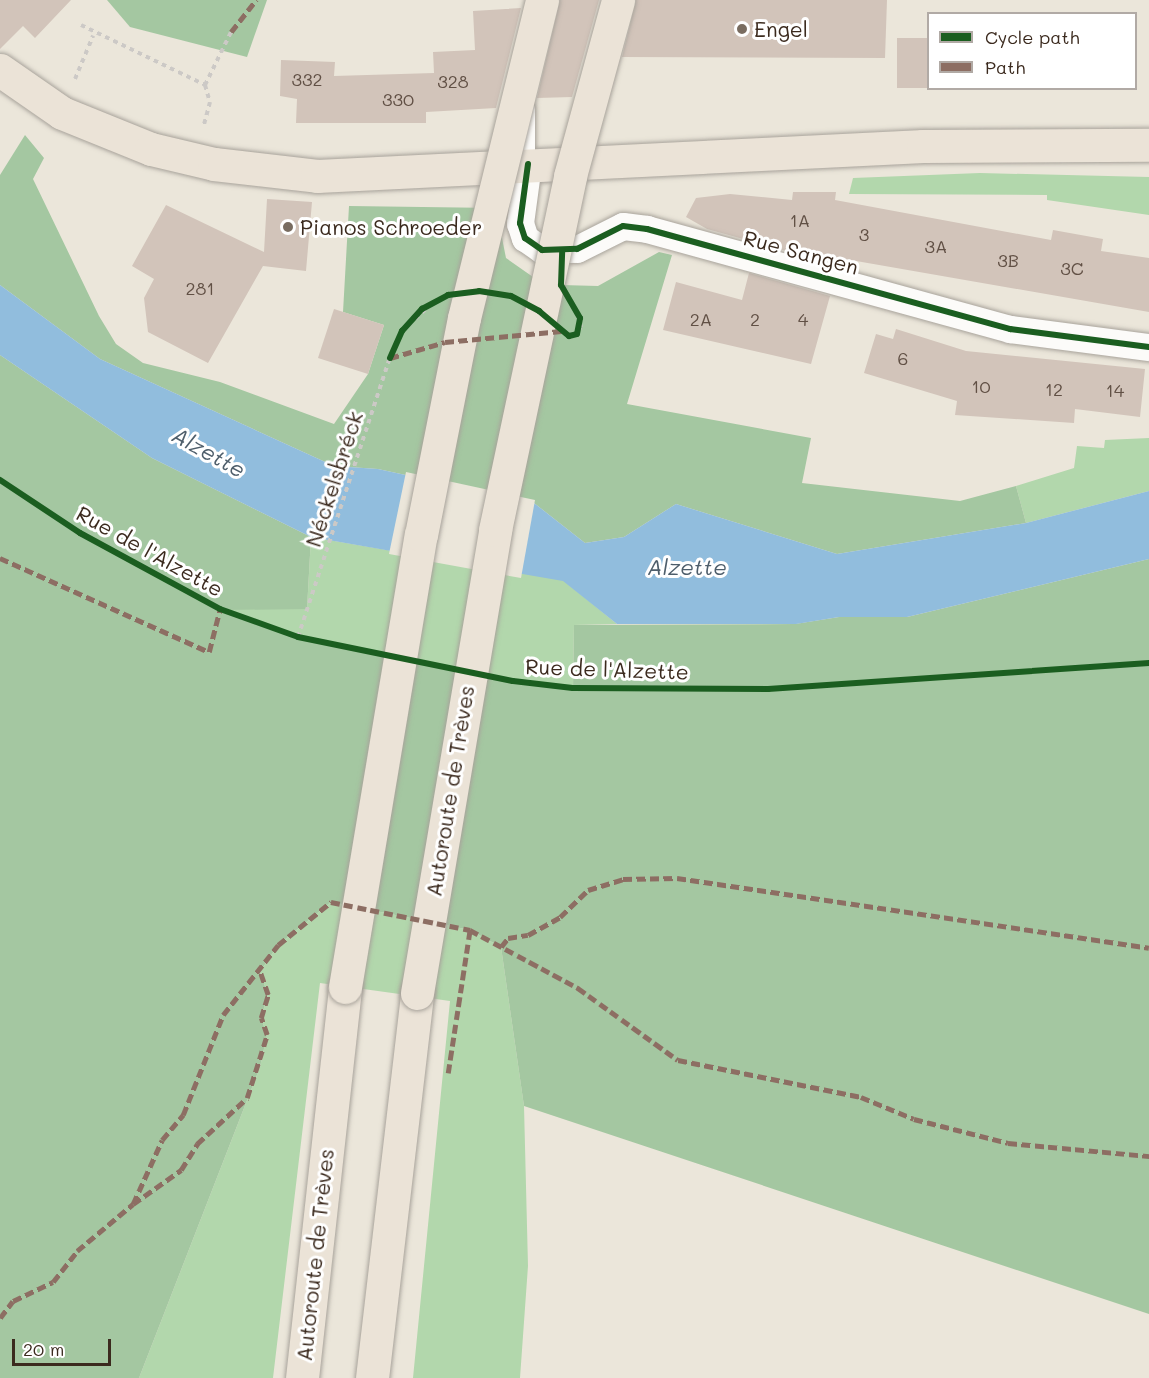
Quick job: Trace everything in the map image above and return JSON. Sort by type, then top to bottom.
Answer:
[{"type":"main road","name":"Autoroute de Trèves","points":[[302,1378],[345,987],[379,758],[464,318],[542,0]]},
{"type":"main road","name":"Autoroute de Trèves","points":[[372,1378],[417,993],[495,530],[570,176],[618,0]]},
{"type":"main road","points":[[0,70],[62,113],[151,149],[214,164],[317,176],[528,164],[1046,142],[1149,145]]},
{"type":"street","name":"Rue Sangen","points":[[528,164],[520,223],[525,238],[542,250],[577,249],[623,226],[647,229],[1010,329],[1149,346]]},
{"type":"lane","points":[[527,0],[528,164]]},
{"type":"path","points":[[81,25],[93,36],[205,85]]},
{"type":"path","points":[[204,124],[210,102],[205,85],[231,32]]},
{"type":"path","points":[[75,80],[93,36]]},
{"type":"path","points":[[287,633],[309,639]]},
{"type":"green space","points":[[107,0],[267,0],[247,57],[130,27]]},
{"type":"green space","points":[[25,135],[44,158],[33,179],[99,316],[116,344],[143,363],[220,382],[334,424],[368,374],[384,325],[343,312],[349,206],[496,208],[506,258],[533,277],[561,285],[598,286],[659,252],[672,255],[627,404],[811,438],[802,483],[960,501],[1016,486],[1026,523],[837,554],[676,504],[624,537],[585,543],[534,503],[378,469],[334,466],[100,359],[0,285],[0,175]]},
{"type":"green space","points":[[980,173],[1149,177],[1149,215],[1047,200],[1047,195],[849,194],[853,178]]},
{"type":"green space","points":[[0,355],[152,458],[311,537],[307,609],[223,610],[298,637],[513,681],[573,688],[574,625],[795,624],[839,617],[907,617],[1149,559],[1149,1314],[524,1106],[501,947],[470,930],[331,902],[278,945],[260,972],[268,995],[261,1018],[267,1035],[260,1067],[139,1378],[0,1378]]},
{"type":"green space","points":[[1149,438],[1149,491],[1026,523],[1016,486],[1074,468],[1077,446],[1104,448],[1105,440]]},
{"type":"green space","points":[[311,537],[563,580],[617,624],[574,625],[573,688],[513,681],[298,637],[220,609],[307,609]]},
{"type":"green space","points":[[331,902],[470,930],[501,947],[524,1106],[528,1266],[520,1378],[413,1378],[450,1001],[320,983],[273,1378],[139,1378],[260,1067],[267,1035],[261,1018],[268,995],[260,972],[278,945]]},
{"type":"water","name":"Alzette","points":[[0,285],[100,359],[334,466],[378,469],[534,503],[585,543],[624,537],[676,504],[837,554],[1026,523],[1149,491],[1149,559],[907,617],[839,617],[796,624],[617,624],[563,581],[311,537],[152,458],[0,355]]},
{"type":"pier","points":[[406,472],[535,500],[521,578],[389,554]]},
{"type":"building","points":[[0,0],[71,0],[35,38],[23,26],[0,49]]},
{"type":"building","points":[[560,0],[599,0],[572,97],[537,98]]},
{"type":"building","name":"Engel","points":[[636,0],[887,0],[885,58],[622,57]]},
{"type":"building","points":[[521,8],[496,108],[426,112],[426,123],[296,123],[297,99],[280,96],[281,60],[335,62],[334,76],[434,73],[433,52],[475,50],[473,11]]},
{"type":"building","points":[[897,38],[927,38],[927,88],[897,88]]},
{"type":"building","points":[[793,192],[836,192],[835,200],[1051,240],[1053,230],[1103,239],[1101,251],[1149,258],[1149,312],[839,258],[837,265],[707,229],[686,217],[696,198],[730,194],[792,200]]},
{"type":"building","points":[[267,199],[312,202],[306,271],[263,266],[208,363],[148,332],[144,298],[154,279],[132,266],[166,205],[264,252]]},
{"type":"building","points":[[749,273],[830,296],[811,364],[663,330],[676,282],[742,300]]},
{"type":"building","points":[[334,309],[384,325],[368,374],[318,358]]},
{"type":"building","points":[[896,329],[966,351],[1145,369],[1140,417],[1075,409],[1074,423],[955,415],[957,401],[864,373],[876,334],[893,339]]},
{"type":"marked path","points":[[231,32],[256,0]]},
{"type":"marked path","points":[[390,358],[445,342],[561,331]]},
{"type":"marked path","points":[[0,558],[209,652],[220,609]]},
{"type":"marked path","points":[[501,947],[508,938],[528,935],[560,917],[588,890],[623,879],[677,878],[1149,948]]},
{"type":"marked path","points":[[0,1318],[13,1301],[53,1282],[77,1251],[133,1204],[162,1140],[183,1115],[223,1015],[278,945],[331,902],[470,930],[578,988],[678,1060],[861,1097],[914,1119],[1008,1143],[1149,1156]]},
{"type":"marked path","points":[[448,1073],[470,930]]},
{"type":"marked path","points":[[133,1204],[181,1170],[197,1144],[247,1098],[267,1035],[261,1018],[268,995],[260,972]]},
{"type":"cycle path","points":[[528,164],[520,223],[525,238],[542,250],[577,249],[623,226],[647,229],[1010,329],[1149,347]]},
{"type":"cycle path","points":[[390,358],[402,331],[422,309],[448,295],[479,291],[511,296],[539,311],[569,336],[577,334],[580,318],[561,285],[562,251]]},
{"type":"cycle path","name":"Rue de l'Alzette","points":[[0,480],[80,533],[220,609],[298,637],[513,681],[573,688],[768,689],[1149,663]]},
{"type":"place","name":"Engel","points":[[742,29]]},
{"type":"place","name":"Pianos Schroeder","points":[[288,227]]}]
